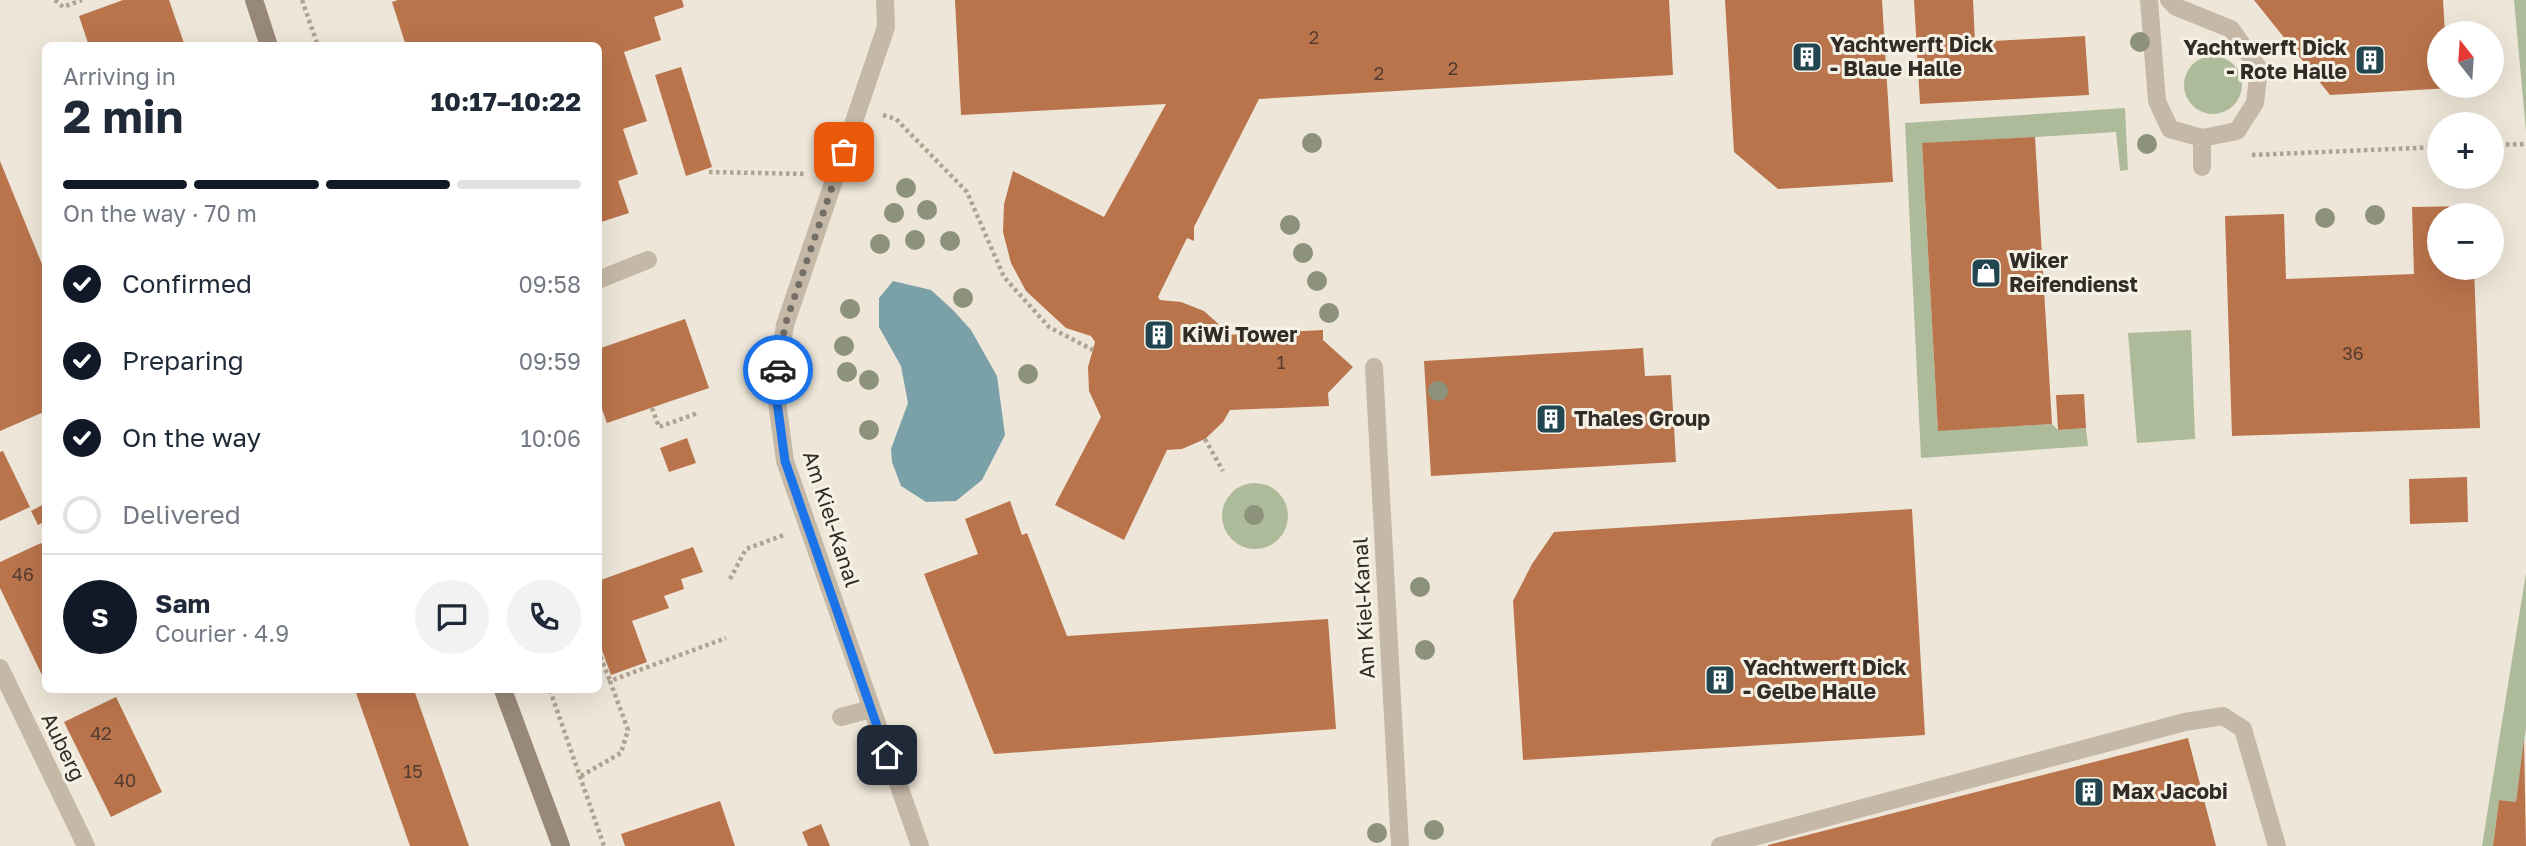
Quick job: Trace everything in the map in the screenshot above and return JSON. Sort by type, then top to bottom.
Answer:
[{"type":"street","points":[[254,0],[268,42]]},
{"type":"street","name":"Am Kiel-Kanal","points":[[885,0],[886,27],[785,325],[775,387],[785,461],[920,846]]},
{"type":"street","points":[[2149,0],[2157,101],[2170,130],[2202,138],[2237,131],[2255,103],[2259,69],[2231,29],[2176,7],[2169,0]]},
{"type":"street","points":[[2202,138],[2202,162]]},
{"type":"street","points":[[602,278],[648,260]]},
{"type":"street","name":"Am Kiel-Kanal","points":[[1374,367],[1400,846]]},
{"type":"street","name":"Auberg","points":[[0,668],[86,846]]},
{"type":"street","points":[[504,693],[561,846]]},
{"type":"street","points":[[841,717],[871,709]]},
{"type":"street","points":[[1720,846],[2185,722],[2223,716],[2244,729],[2277,846]]},
{"type":"path","points":[[55,0],[63,7],[82,0]]},
{"type":"path","points":[[302,0],[317,42]]},
{"type":"path","points":[[858,107],[896,119],[968,192],[1004,276],[1049,327],[1093,350]]},
{"type":"path","points":[[2504,145],[2526,144]]},
{"type":"path","points":[[2202,162],[2427,148]]},
{"type":"path","points":[[709,172],[836,174]]},
{"type":"path","points":[[652,408],[659,427],[698,413]]},
{"type":"path","points":[[1205,439],[1223,471]]},
{"type":"path","points":[[730,579],[746,549],[808,527]]},
{"type":"path","points":[[610,681],[726,638]]},
{"type":"path","points":[[581,776],[621,753],[628,730],[602,660]]},
{"type":"path","points":[[551,693],[604,846]]},
{"type":"green space","points":[[2514,0],[2526,0],[2526,131]]},
{"type":"green space","points":[[2213,56],[2224,58],[2237,69],[2242,85],[2240,96],[2229,109],[2213,114],[2202,112],[2189,101],[2184,85],[2186,74],[2197,61]]},
{"type":"green space","points":[[2125,108],[2128,170],[2120,171],[2116,132],[1922,144],[1938,430],[2052,424],[2058,430],[2086,428],[2088,446],[1921,458],[1905,123]]},
{"type":"green space","points":[[2191,330],[2195,439],[2137,443],[2128,333]]},
{"type":"green space","points":[[1255,483],[1278,493],[1288,516],[1278,539],[1255,549],[1232,539],[1222,516],[1232,493]]},
{"type":"green space","points":[[2526,573],[2526,728],[2516,802],[2499,800],[2493,846],[2482,846]]},
{"type":"water","points":[[893,281],[931,290],[953,310],[971,330],[997,376],[1005,435],[982,480],[956,501],[926,502],[901,486],[892,462],[891,449],[908,403],[901,366],[879,327],[879,298]]},
{"type":"building","points":[[123,0],[169,0],[184,42],[88,42],[79,16]]},
{"type":"building","points":[[682,0],[684,7],[654,17],[661,40],[624,52],[647,121],[623,129],[638,174],[618,181],[629,213],[602,222],[602,42],[405,42],[392,2]]},
{"type":"building","points":[[955,0],[1669,0],[1673,75],[1259,99],[1194,227],[1194,241],[1187,238],[1158,297],[1160,300],[1181,302],[1204,311],[1223,328],[1226,335],[1323,330],[1323,340],[1353,367],[1328,393],[1329,406],[1230,410],[1223,422],[1205,439],[1182,449],[1167,450],[1124,540],[1055,505],[1101,417],[1089,391],[1088,367],[1095,342],[1091,336],[1066,328],[1026,291],[1011,263],[1003,232],[1004,204],[1013,171],[1104,217],[1166,104],[961,115]]},
{"type":"building","name":"Yachtwerft Dick - Blaue Halle","points":[[1725,0],[1882,0],[1893,182],[1778,189],[1734,152]]},
{"type":"building","points":[[1914,0],[1973,0],[1975,42],[2085,36],[2089,95],[1920,104]]},
{"type":"building","name":"Yachtwerft Dick - Rote Halle","points":[[2254,0],[2443,0],[2444,21],[2427,21],[2427,89],[2330,95]]},
{"type":"building","points":[[681,67],[712,167],[686,176],[655,75]]},
{"type":"building","points":[[2035,137],[2052,424],[1938,431],[1922,143]]},
{"type":"building","points":[[0,161],[42,264],[42,413],[0,431]]},
{"type":"building","points":[[2412,207],[2427,207],[2427,280],[2474,280],[2480,428],[2232,436],[2225,216],[2284,214],[2286,279],[2414,274]]},
{"type":"building","points":[[685,319],[709,388],[607,423],[602,409],[602,348]]},
{"type":"building","name":"Thales Group","points":[[1643,348],[1645,376],[1671,375],[1676,462],[1431,476],[1424,361]]},
{"type":"building","points":[[2084,394],[2086,428],[2058,430],[2056,395]]},
{"type":"building","points":[[687,438],[696,463],[669,472],[660,448]]},
{"type":"building","points":[[3,451],[30,507],[0,521],[0,452]]},
{"type":"building","points":[[2467,477],[2468,522],[2410,524],[2409,479]]},
{"type":"building","points":[[1010,501],[1022,535],[1027,533],[1067,636],[1328,619],[1336,729],[994,754],[924,574],[978,554],[965,519]]},
{"type":"building","points":[[42,505],[42,523],[38,525],[31,511]]},
{"type":"building","name":"Yachtwerft Dick - Gelbe Halle","points":[[1912,509],[1925,735],[1523,760],[1513,601],[1532,564],[1554,532]]},
{"type":"building","points":[[42,545],[42,675],[0,588],[0,562]]},
{"type":"building","points":[[693,547],[703,572],[681,579],[684,589],[664,596],[669,608],[632,621],[647,662],[611,675],[602,650],[602,580]]},
{"type":"building","points":[[356,693],[415,693],[469,846],[410,846]]},
{"type":"building","points":[[116,697],[162,792],[111,817],[64,722]]},
{"type":"building","name":"Max Jacobi","points":[[2188,738],[2216,846],[1768,846],[1768,845]]},
{"type":"building","points":[[2524,739],[2526,846],[2493,846],[2499,800],[2516,802]]},
{"type":"building","points":[[720,801],[735,846],[625,846],[621,834]]},
{"type":"building","points":[[821,824],[830,846],[808,846],[802,832]]},
{"type":"way so far","points":[[778,370],[785,325],[844,152]]},
{"type":"place","name":"Yachtwerft Dick - Blaue Halle","points":[[1807,57]]},
{"type":"place","name":"Yachtwerft Dick - Rote Halle","points":[[2370,60]]},
{"type":"place","name":"Wiker Reifendienst","points":[[1986,273]]},
{"type":"place","name":"KiWi Tower","points":[[1159,335]]},
{"type":"place","name":"Thales Group","points":[[1551,419]]},
{"type":"place","name":"Yachtwerft Dick - Gelbe Halle","points":[[1720,680]]},
{"type":"place","name":"Max Jacobi","points":[[2089,792]]},
{"type":"route","points":[[778,370],[775,387],[785,461],[887,755]]}]
